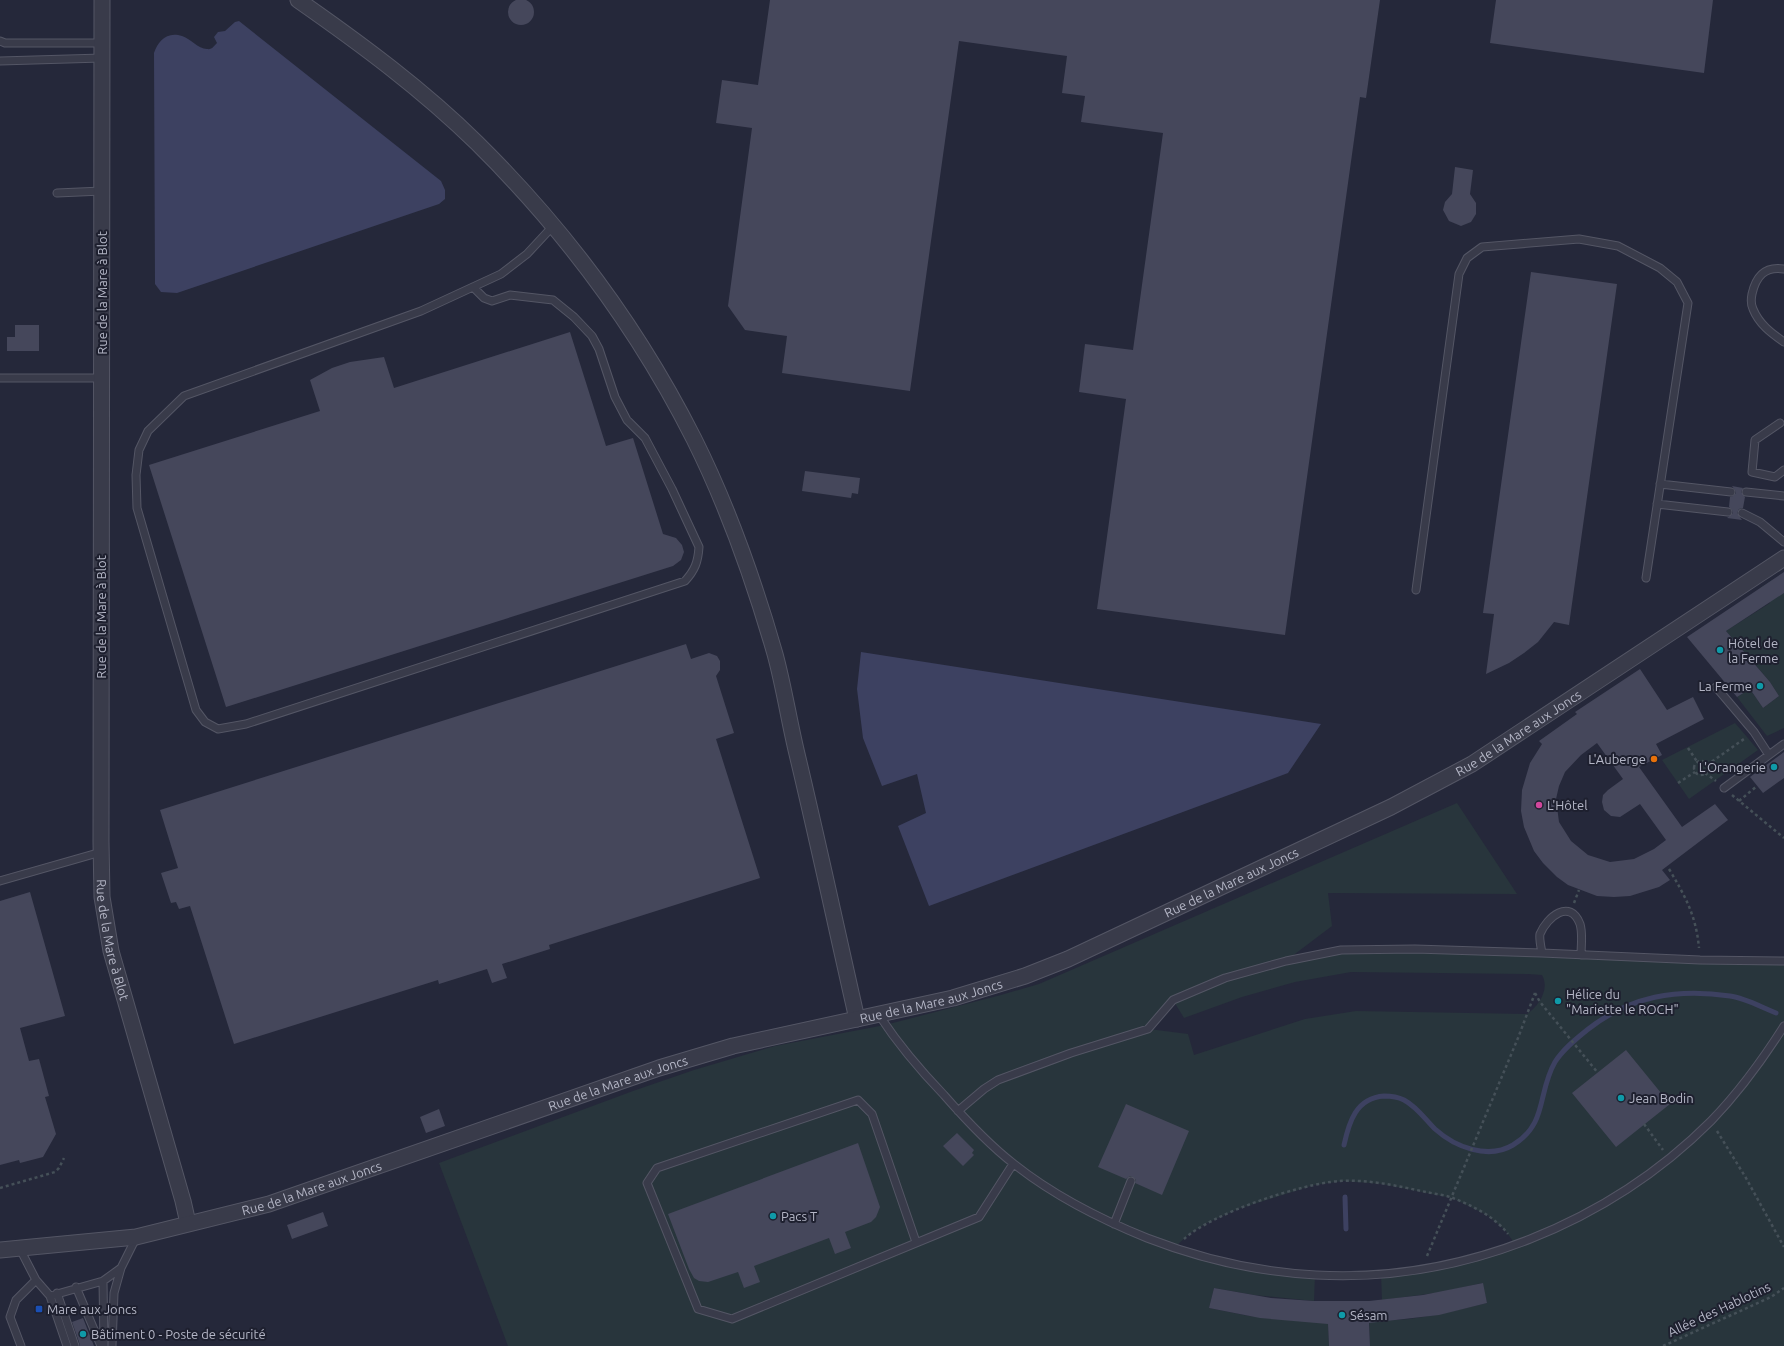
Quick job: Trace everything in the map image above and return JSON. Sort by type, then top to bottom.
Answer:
[{"type":"street","name":"Rue de la Mare à Blot","points":[[102,0],[102,897],[111,951],[188,1223]]},
{"type":"street","points":[[298,0],[367,48],[443,112],[497,163],[553,226],[612,303],[667,389],[694,440],[736,537],[775,656],[857,1019]]},
{"type":"street","name":"Rue de la Mare aux Joncs","points":[[0,1250],[136,1236],[269,1204],[659,1068],[733,1046],[879,1015],[991,987],[1025,976],[1068,959],[1391,808],[1472,764],[1784,558]]},
{"type":"lane","points":[[0,41],[5,43],[102,43]]},
{"type":"lane","points":[[0,61],[102,58]]},
{"type":"lane","points":[[57,193],[102,191]]},
{"type":"lane","points":[[473,287],[484,298],[492,301],[510,295],[553,300],[574,317],[592,336],[599,349],[615,397],[627,420],[645,438],[672,489],[699,547],[695,569],[685,581],[246,724],[218,729],[205,722],[196,710],[136,508],[136,475],[139,450],[148,431],[184,396],[421,311],[500,274],[527,254],[553,226]]},
{"type":"lane","points":[[1416,590],[1458,274],[1467,258],[1482,247],[1579,239],[1618,246],[1660,268],[1677,282],[1688,303],[1646,578]]},
{"type":"lane","points":[[1784,269],[1773,267],[1760,275],[1755,284],[1751,299],[1752,308],[1766,329],[1784,342]]},
{"type":"lane","points":[[0,378],[102,378]]},
{"type":"lane","points":[[1780,423],[1755,440],[1752,472],[1775,477],[1784,470]]},
{"type":"lane","points":[[1660,484],[1731,492]]},
{"type":"lane","points":[[1746,492],[1784,496]]},
{"type":"lane","points":[[1657,504],[1728,512]]},
{"type":"lane","points":[[1742,514],[1760,522],[1784,542]]},
{"type":"lane","points":[[1716,687],[1754,732],[1769,755]]},
{"type":"lane","points":[[1724,788],[1784,744]]},
{"type":"lane","points":[[0,881],[101,852]]},
{"type":"lane","points":[[1542,953],[1540,935],[1554,914],[1561,911],[1569,912],[1576,917],[1580,925],[1582,938],[1580,955]]},
{"type":"lane","points":[[958,1111],[984,1089],[998,1080],[1071,1053],[1148,1029],[1173,1000],[1225,978],[1286,961],[1342,950],[1415,949],[1700,960],[1784,961]]},
{"type":"lane","points":[[879,1015],[918,1068],[958,1111],[1013,1164],[1068,1200],[1114,1224],[1174,1248],[1214,1260],[1244,1267],[1315,1275],[1358,1276],[1425,1268],[1482,1256],[1515,1245],[1548,1232],[1582,1215],[1640,1181],[1669,1159],[1711,1121],[1751,1074],[1769,1050],[1784,1026]]},
{"type":"lane","points":[[916,1242],[872,1114],[858,1100],[657,1168],[647,1183],[698,1309],[732,1319],[979,1217],[1013,1164]]},
{"type":"lane","points":[[1114,1224],[1130,1181]]},
{"type":"lane","points":[[112,1346],[114,1294],[121,1268],[136,1236]]},
{"type":"lane","points":[[20,1248],[36,1280],[53,1294],[75,1346]]},
{"type":"lane","points":[[53,1294],[104,1281],[121,1268]]},
{"type":"lane","points":[[21,1346],[10,1317],[16,1300],[36,1280]]},
{"type":"lane","points":[[104,1281],[104,1346]]},
{"type":"lane","points":[[76,1287],[101,1346]]},
{"type":"lane","points":[[53,1294],[68,1346]]},
{"type":"path","points":[[1707,765],[1754,732]]},
{"type":"path","points":[[1688,748],[1698,762]]},
{"type":"path","points":[[1698,762],[1704,762],[1707,765]]},
{"type":"path","points":[[1695,772],[1694,768],[1698,762]]},
{"type":"path","points":[[1695,772],[1702,775],[1708,768],[1707,765]]},
{"type":"path","points":[[1678,783],[1695,772]]},
{"type":"path","points":[[1739,801],[1757,786]]},
{"type":"path","points":[[1756,817],[1784,838]]},
{"type":"path","points":[[1669,869],[1685,896],[1692,912],[1696,928],[1700,960]]},
{"type":"path","points":[[1425,1268],[1426,1260],[1535,993],[1540,1002],[1598,1072]]},
{"type":"path","points":[[1711,1121],[1746,1178],[1784,1247]]},
{"type":"path","points":[[1644,1124],[1669,1159]]},
{"type":"path","points":[[0,1188],[55,1172],[59,1168],[64,1158]]},
{"type":"path","points":[[1174,1248],[1190,1234],[1221,1216],[1263,1201],[1322,1184],[1344,1181],[1382,1184],[1452,1198],[1487,1215],[1505,1230],[1515,1245]]},
{"type":"path","name":"Allée des Hablotins","points":[[1663,1346],[1772,1297],[1784,1288]]},
{"type":"shaded area","points":[[1772,580],[1782,594],[1784,593],[1784,728],[1767,736],[1737,697],[1750,689],[1763,708],[1779,696],[1770,682],[1726,631],[1770,603],[1760,588]]},
{"type":"shaded area","points":[[1735,723],[1758,750],[1689,799],[1662,760]]},
{"type":"shaded area","points":[[1457,803],[1517,894],[1328,893],[1332,926],[1287,960],[1341,950],[1784,961],[1784,1346],[1370,1346],[1369,1320],[1399,1320],[1414,1318],[1487,1303],[1482,1283],[1443,1292],[1382,1300],[1381,1274],[1404,1271],[1515,1244],[1505,1230],[1487,1215],[1452,1198],[1382,1184],[1344,1181],[1314,1185],[1238,1209],[1207,1223],[1189,1234],[1174,1248],[1214,1260],[1315,1275],[1314,1301],[1254,1295],[1214,1288],[1209,1308],[1249,1316],[1328,1320],[1329,1346],[508,1346],[439,1163],[694,1070],[775,1046],[885,1025],[1039,984]],"holes":[[[1351,972],[1542,975],[1545,986],[1539,1002],[1527,1014],[1356,1011],[1305,1019],[1194,1055],[1188,1034],[1149,1029],[1173,1000],[1184,1018],[1242,997],[1295,982]]]},
{"type":"water","points":[[239,21],[441,181],[445,190],[445,199],[439,204],[177,293],[161,292],[155,284],[154,53],[164,38],[172,35],[182,36],[204,49],[213,48],[217,43],[214,37],[218,32],[225,31],[235,22]]},
{"type":"water","points":[[861,652],[1321,724],[1288,773],[929,906],[898,826],[926,813],[917,774],[882,786],[863,738],[857,689]]},
{"type":"building","points":[[521,-1],[530,3],[534,12],[530,21],[521,25],[512,21],[508,12],[512,3]]},
{"type":"building","points":[[770,0],[1380,0],[1366,98],[1360,97],[1285,635],[1097,609],[1126,399],[1079,392],[1085,344],[1133,350],[1163,133],[1081,122],[1085,96],[1062,93],[1067,56],[959,41],[910,391],[782,373],[787,336],[745,330],[728,306],[752,128],[716,123],[722,80],[758,85]]},
{"type":"building","points":[[1496,0],[1713,0],[1704,73],[1490,43]]},
{"type":"building","points":[[1455,167],[1473,170],[1470,194],[1476,203],[1476,214],[1471,222],[1461,226],[1449,221],[1443,210],[1445,202],[1452,194]]},
{"type":"building","points":[[1531,272],[1617,284],[1569,625],[1554,622],[1538,642],[1524,653],[1509,663],[1486,674],[1494,614],[1483,613]]},
{"type":"building","points":[[15,325],[39,325],[39,351],[7,351],[7,337],[15,337]]},
{"type":"building","points":[[570,332],[606,446],[633,438],[663,534],[676,538],[682,545],[684,552],[681,560],[673,566],[226,707],[149,465],[320,411],[310,380],[332,368],[350,362],[384,357],[394,388]]},
{"type":"building","points":[[805,471],[860,478],[858,494],[852,493],[851,498],[802,491]]},
{"type":"building","points":[[1732,486],[1743,488],[1741,492],[1745,497],[1743,508],[1739,509],[1737,513],[1742,520],[1727,518],[1733,513],[1729,507],[1730,497],[1736,493]]},
{"type":"building","name":"Hôtel de la Ferme","points":[[1784,572],[1784,593],[1726,631],[1770,682],[1779,696],[1763,708],[1750,689],[1737,697],[1687,637]]},
{"type":"building","points":[[686,644],[691,659],[709,653],[717,656],[720,661],[720,670],[716,676],[734,733],[716,739],[760,878],[549,945],[550,949],[502,964],[507,978],[492,983],[487,969],[439,984],[438,980],[234,1044],[190,906],[179,909],[176,902],[171,903],[161,873],[178,868],[160,810]]},
{"type":"building","points":[[1640,669],[1667,710],[1693,697],[1704,719],[1656,744],[1662,755],[1639,767],[1682,827],[1715,804],[1728,820],[1662,870],[1670,880],[1659,887],[1630,896],[1597,896],[1568,885],[1557,877],[1543,863],[1534,851],[1524,827],[1521,811],[1522,790],[1530,763],[1542,744],[1539,741],[1577,714],[1575,712]],"holes":[[[1597,743],[1623,779],[1603,795],[1602,802],[1604,810],[1611,816],[1620,817],[1640,804],[1666,840],[1654,849],[1634,859],[1610,862],[1588,855],[1571,841],[1559,822],[1556,799],[1559,786],[1565,772],[1581,755]]]},
{"type":"building","name":"L'Orangerie","points":[[1784,752],[1784,778],[1763,793],[1750,777]]},
{"type":"building","points":[[30,892],[65,1016],[20,1028],[29,1061],[39,1059],[49,1096],[45,1097],[56,1134],[43,1157],[20,1163],[19,1160],[0,1165],[0,901]]},
{"type":"building","name":"Jean Bodin","points":[[1626,1050],[1670,1104],[1616,1147],[1572,1093]]},
{"type":"building","points":[[1126,1104],[1189,1131],[1162,1195],[1135,1183],[1136,1180],[1133,1177],[1130,1176],[1126,1179],[1098,1167]]},
{"type":"building","points":[[439,1109],[445,1126],[426,1133],[420,1117]]},
{"type":"building","points":[[957,1133],[974,1150],[972,1153],[974,1155],[963,1166],[943,1146]]},
{"type":"building","name":"Pacs T","points":[[858,1143],[880,1207],[876,1217],[871,1222],[845,1232],[851,1248],[835,1254],[829,1238],[754,1266],[760,1282],[744,1288],[738,1272],[708,1282],[699,1281],[694,1278],[689,1269],[668,1214]]},
{"type":"building","points":[[323,1212],[328,1226],[292,1239],[287,1225]]},
{"type":"building","name":"Sésam","points":[[1483,1283],[1487,1303],[1439,1315],[1369,1323],[1370,1346],[1329,1346],[1328,1324],[1260,1318],[1209,1308],[1214,1288],[1271,1298],[1314,1301],[1369,1301],[1423,1295]]},
{"type":"building","name":"Bâtiment 0 - Poste de sécurité","points":[[83,1318],[94,1346],[80,1346],[72,1322]]},
{"type":"waterway","points":[[1344,1145],[1351,1120],[1360,1106],[1374,1098],[1384,1096],[1397,1097],[1409,1103],[1435,1129],[1462,1146],[1483,1151],[1493,1151],[1513,1145],[1524,1137],[1532,1128],[1537,1118],[1549,1074],[1555,1062],[1562,1053],[1578,1037],[1603,1018],[1637,1002],[1673,994],[1710,994],[1730,996],[1741,999],[1776,1013]]},
{"type":"waterway","points":[[1345,1197],[1346,1229]]},
{"type":"place","name":"Hôtel de la Ferme","points":[[1720,650]]},
{"type":"place","name":"La Ferme","points":[[1760,686]]},
{"type":"place","name":"L'Auberge","points":[[1654,759]]},
{"type":"place","name":"L'Orangerie","points":[[1774,767]]},
{"type":"place","name":"L'Hôtel","points":[[1539,805]]},
{"type":"place","name":"Hélice du \"Mariette le ROCH\"","points":[[1558,1001]]},
{"type":"place","name":"Jean Bodin","points":[[1621,1098]]},
{"type":"place","name":"Pacs T","points":[[773,1216]]},
{"type":"place","name":"Mare aux Joncs","points":[[39,1309]]},
{"type":"place","name":"Sésam","points":[[1342,1315]]},
{"type":"place","name":"Bâtiment 0 - Poste de sécurité","points":[[83,1334]]}]
